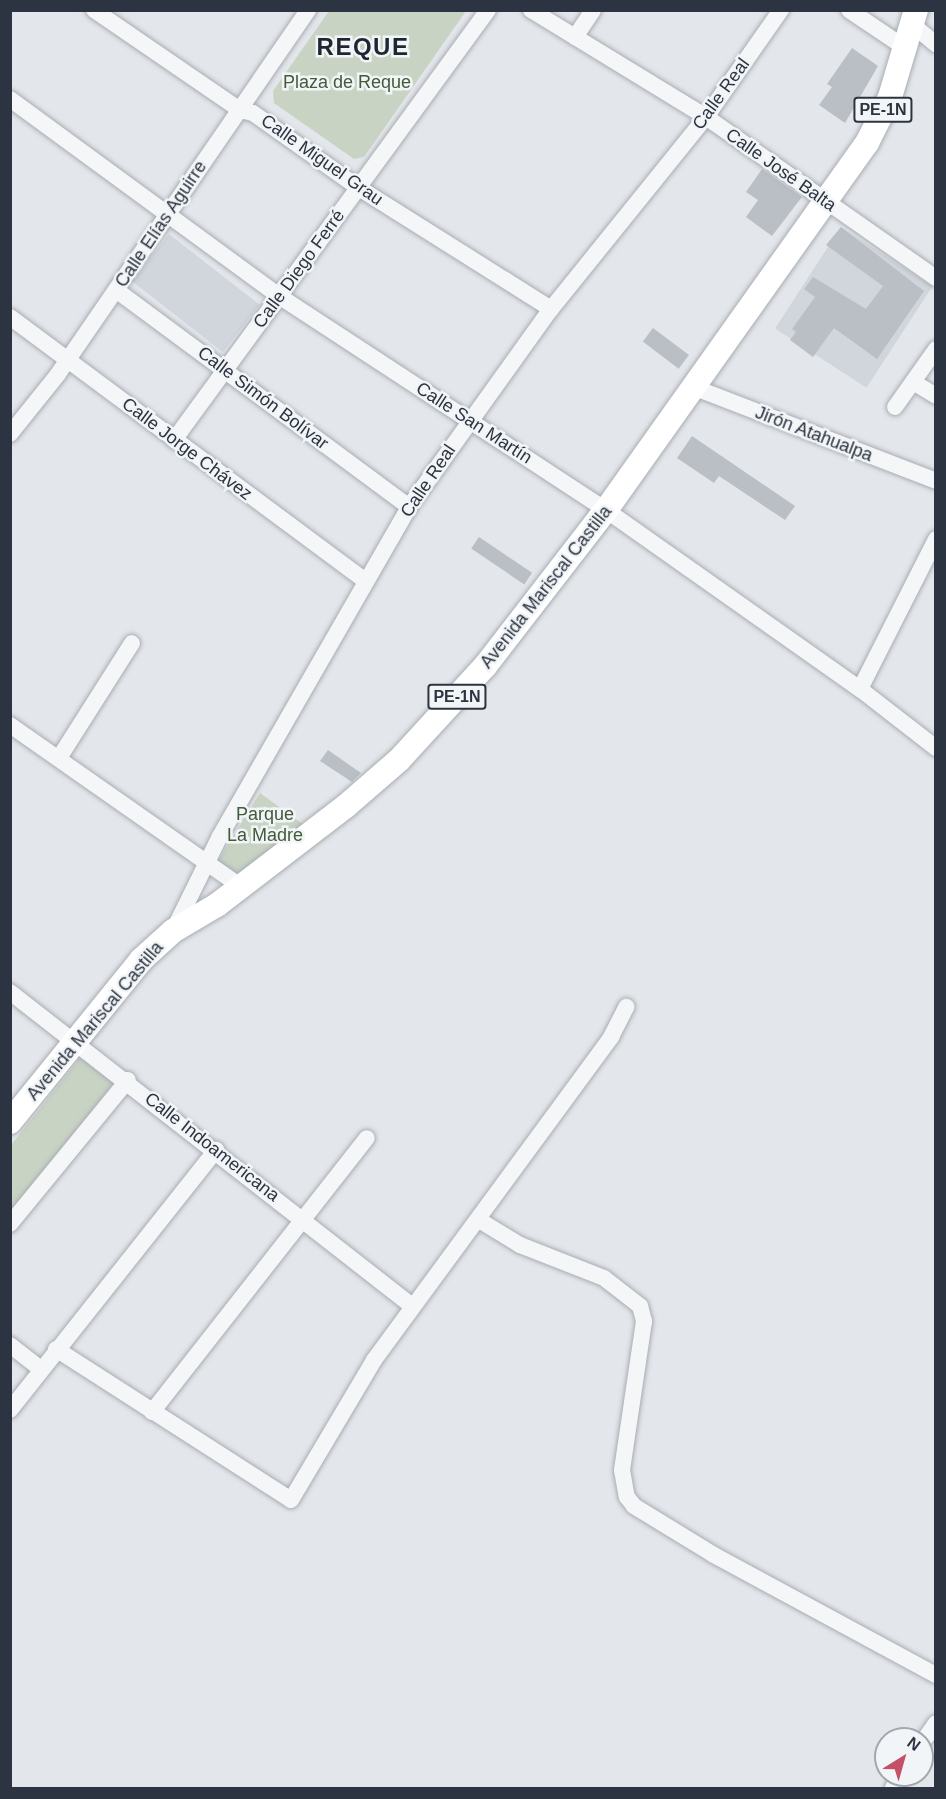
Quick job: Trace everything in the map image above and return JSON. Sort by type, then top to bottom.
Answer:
[{"type":"highway","name":"Avenida Mariscal Castilla","points":[[10,1122],[141,960],[172,930],[240,886],[346,806],[399,760],[486,665],[606,510],[867,143],[907,49],[915,18]]},
{"type":"street","name":"Calle Miguel Grau","points":[[94,10],[240,110],[253,112],[359,188],[552,309]]},
{"type":"street","name":"Calle Elías Aguirre","points":[[10,434],[67,360],[165,214],[308,10]]},
{"type":"street","name":"Calle Diego Ferré","points":[[174,440],[488,10]]},
{"type":"street","name":"Calle José Balta","points":[[531,10],[706,117],[936,278]]},
{"type":"street","points":[[575,37],[594,10]]},
{"type":"street","name":"Calle Real","points":[[172,930],[207,861],[364,580],[409,507],[552,309],[706,117],[781,10]]},
{"type":"street","points":[[849,10],[907,49]]},
{"type":"street","points":[[915,18],[936,44]]},
{"type":"street","name":"Calle San Martín","points":[[10,99],[279,296],[606,510],[860,689],[936,748]]},
{"type":"street","name":"Calle Simón Bolívar","points":[[116,290],[409,507]]},
{"type":"street","name":"Calle Jorge Chávez","points":[[10,316],[364,580]]},
{"type":"street","points":[[895,407],[936,350]]},
{"type":"street","points":[[913,382],[936,396]]},
{"type":"street","name":"Jirón Atahualpa","points":[[693,387],[936,481]]},
{"type":"street","points":[[860,689],[936,539]]},
{"type":"street","points":[[59,758],[132,643]]},
{"type":"street","points":[[10,725],[240,886]]},
{"type":"street","name":"Calle Indoamericana","points":[[10,992],[78,1040],[412,1306]]},
{"type":"street","points":[[56,1349],[291,1500],[351,1396],[412,1306],[479,1220],[610,1037],[626,1007]]},
{"type":"street","points":[[10,1224],[128,1080]]},
{"type":"street","points":[[152,1412],[367,1138]]},
{"type":"street","points":[[10,1410],[56,1349],[216,1150]]},
{"type":"street","points":[[479,1220],[520,1245],[604,1278],[640,1305],[644,1321],[622,1470],[627,1497],[633,1506],[714,1555],[934,1671]]},
{"type":"street","points":[[10,1345],[41,1370]]},
{"type":"shaded area","points":[[841,227],[932,286],[867,388],[775,328]]},
{"type":"shaded area","points":[[169,234],[260,305],[223,352],[132,281]]},
{"type":"green space","name":"Plaza de Reque","points":[[329,11],[466,11],[364,157],[354,159],[274,103],[273,91]]},
{"type":"green space","name":"Parque La Madre","points":[[260,793],[304,825],[234,876],[218,861]]},
{"type":"green space","points":[[81,1057],[114,1083],[11,1212],[11,1145]]},
{"type":"building","points":[[852,48],[878,66],[845,123],[819,105],[832,87],[827,84]]},
{"type":"building","points":[[762,169],[802,197],[772,236],[746,217],[758,200],[746,192]]},
{"type":"building","points":[[841,227],[924,291],[877,359],[834,328],[813,357],[790,340],[796,332],[792,329],[815,297],[804,289],[813,277],[866,309],[883,286],[826,245]]},
{"type":"building","points":[[653,328],[689,355],[679,369],[643,342]]},
{"type":"building","points":[[692,436],[795,506],[785,520],[719,476],[714,483],[677,458]]},
{"type":"building","points":[[479,537],[532,573],[524,584],[471,549]]},
{"type":"building","points":[[328,750],[361,773],[352,782],[320,761]]},
{"type":"district","name":"REQUE","points":[[363,47]]}]
